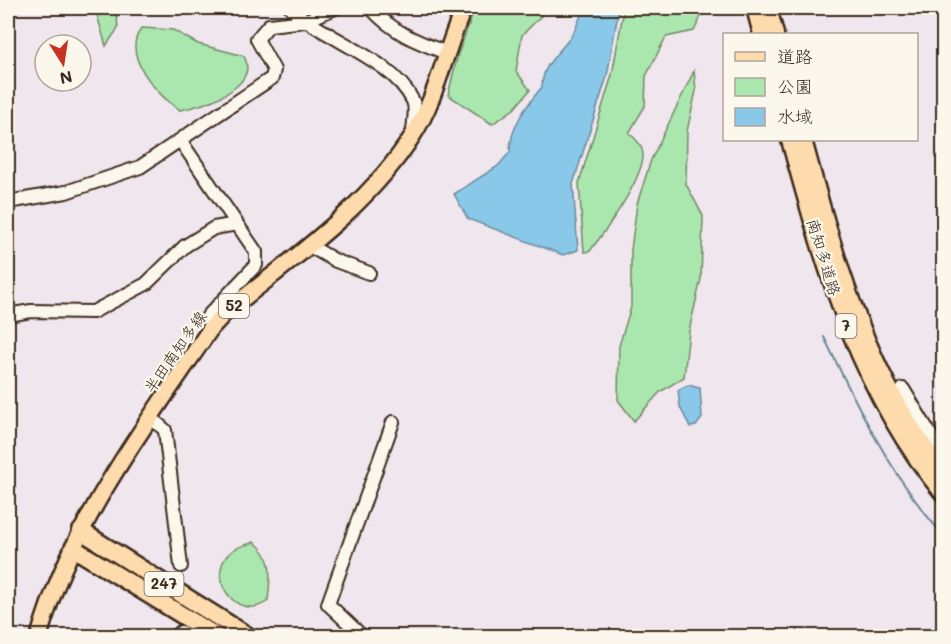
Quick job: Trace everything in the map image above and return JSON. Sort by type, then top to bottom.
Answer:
[{"type":"highway","points":[[755,8],[762,33]]},
{"type":"highway","points":[[768,8],[775,33]]},
{"type":"highway","name":"南知多道路","points":[[790,141],[831,282],[852,339],[887,413],[913,455],[944,494]]},
{"type":"highway","name":"南知多道路","points":[[803,141],[831,242],[863,334],[894,400],[944,474]]},
{"type":"highway","name":"247","points":[[81,531],[248,636]]},
{"type":"highway","name":"247","points":[[73,548],[216,636]]},
{"type":"main road","name":"半田南知多線","points":[[39,636],[46,610],[73,548],[115,469],[211,328],[224,314],[353,207],[381,177],[413,135],[428,107],[464,8]]},
{"type":"street","points":[[291,8],[305,21],[379,66],[401,83],[414,103],[413,135]]},
{"type":"street","points":[[8,202],[66,192],[140,166],[272,78],[274,70],[257,39],[269,25],[305,21],[335,8]]},
{"type":"street","points":[[371,8],[383,22],[403,36],[447,53]]},
{"type":"street","points":[[180,140],[256,252],[256,265],[208,316],[211,328]]},
{"type":"street","points":[[8,315],[31,310],[93,312],[146,284],[185,246],[214,228],[237,224]]},
{"type":"street","points":[[308,245],[336,261],[369,273]]},
{"type":"street","points":[[903,389],[944,457]]},
{"type":"street","points":[[151,418],[165,430],[181,566]]},
{"type":"street","points":[[362,636],[328,604],[393,422]]},
{"type":"street","points":[[175,636],[181,632],[190,636]]},
{"type":"green space","points":[[95,8],[116,8],[118,28],[106,46]]},
{"type":"green space","points":[[475,8],[549,8],[522,35],[516,71],[530,90],[514,109],[492,124],[448,95],[458,54]]},
{"type":"green space","points":[[624,8],[705,8],[694,31],[666,37],[646,76],[645,106],[629,133],[642,149],[641,166],[630,192],[613,219],[590,251],[584,252],[579,183],[612,75]]},
{"type":"green space","points":[[142,28],[173,30],[198,44],[244,56],[247,67],[244,77],[227,93],[202,104],[180,110],[153,85],[138,62],[135,50],[136,38]]},
{"type":"green space","points":[[694,71],[696,91],[687,131],[686,184],[703,216],[701,279],[689,331],[684,377],[660,392],[634,421],[618,400],[619,346],[631,307],[631,250],[637,204],[651,160]]},
{"type":"green space","points":[[254,542],[265,554],[270,568],[268,601],[256,607],[244,606],[234,601],[222,582],[221,571],[224,560],[232,551]]},
{"type":"water","points":[[584,8],[619,8],[607,76],[573,184],[578,250],[563,255],[468,219],[454,194],[498,166],[510,152],[513,134],[520,117],[542,87],[547,66],[572,35]]},
{"type":"water","points":[[688,385],[700,388],[702,418],[696,426],[690,427],[680,407],[678,390]]},
{"type":"waterway","points":[[824,337],[849,389],[892,467],[944,536]]}]
